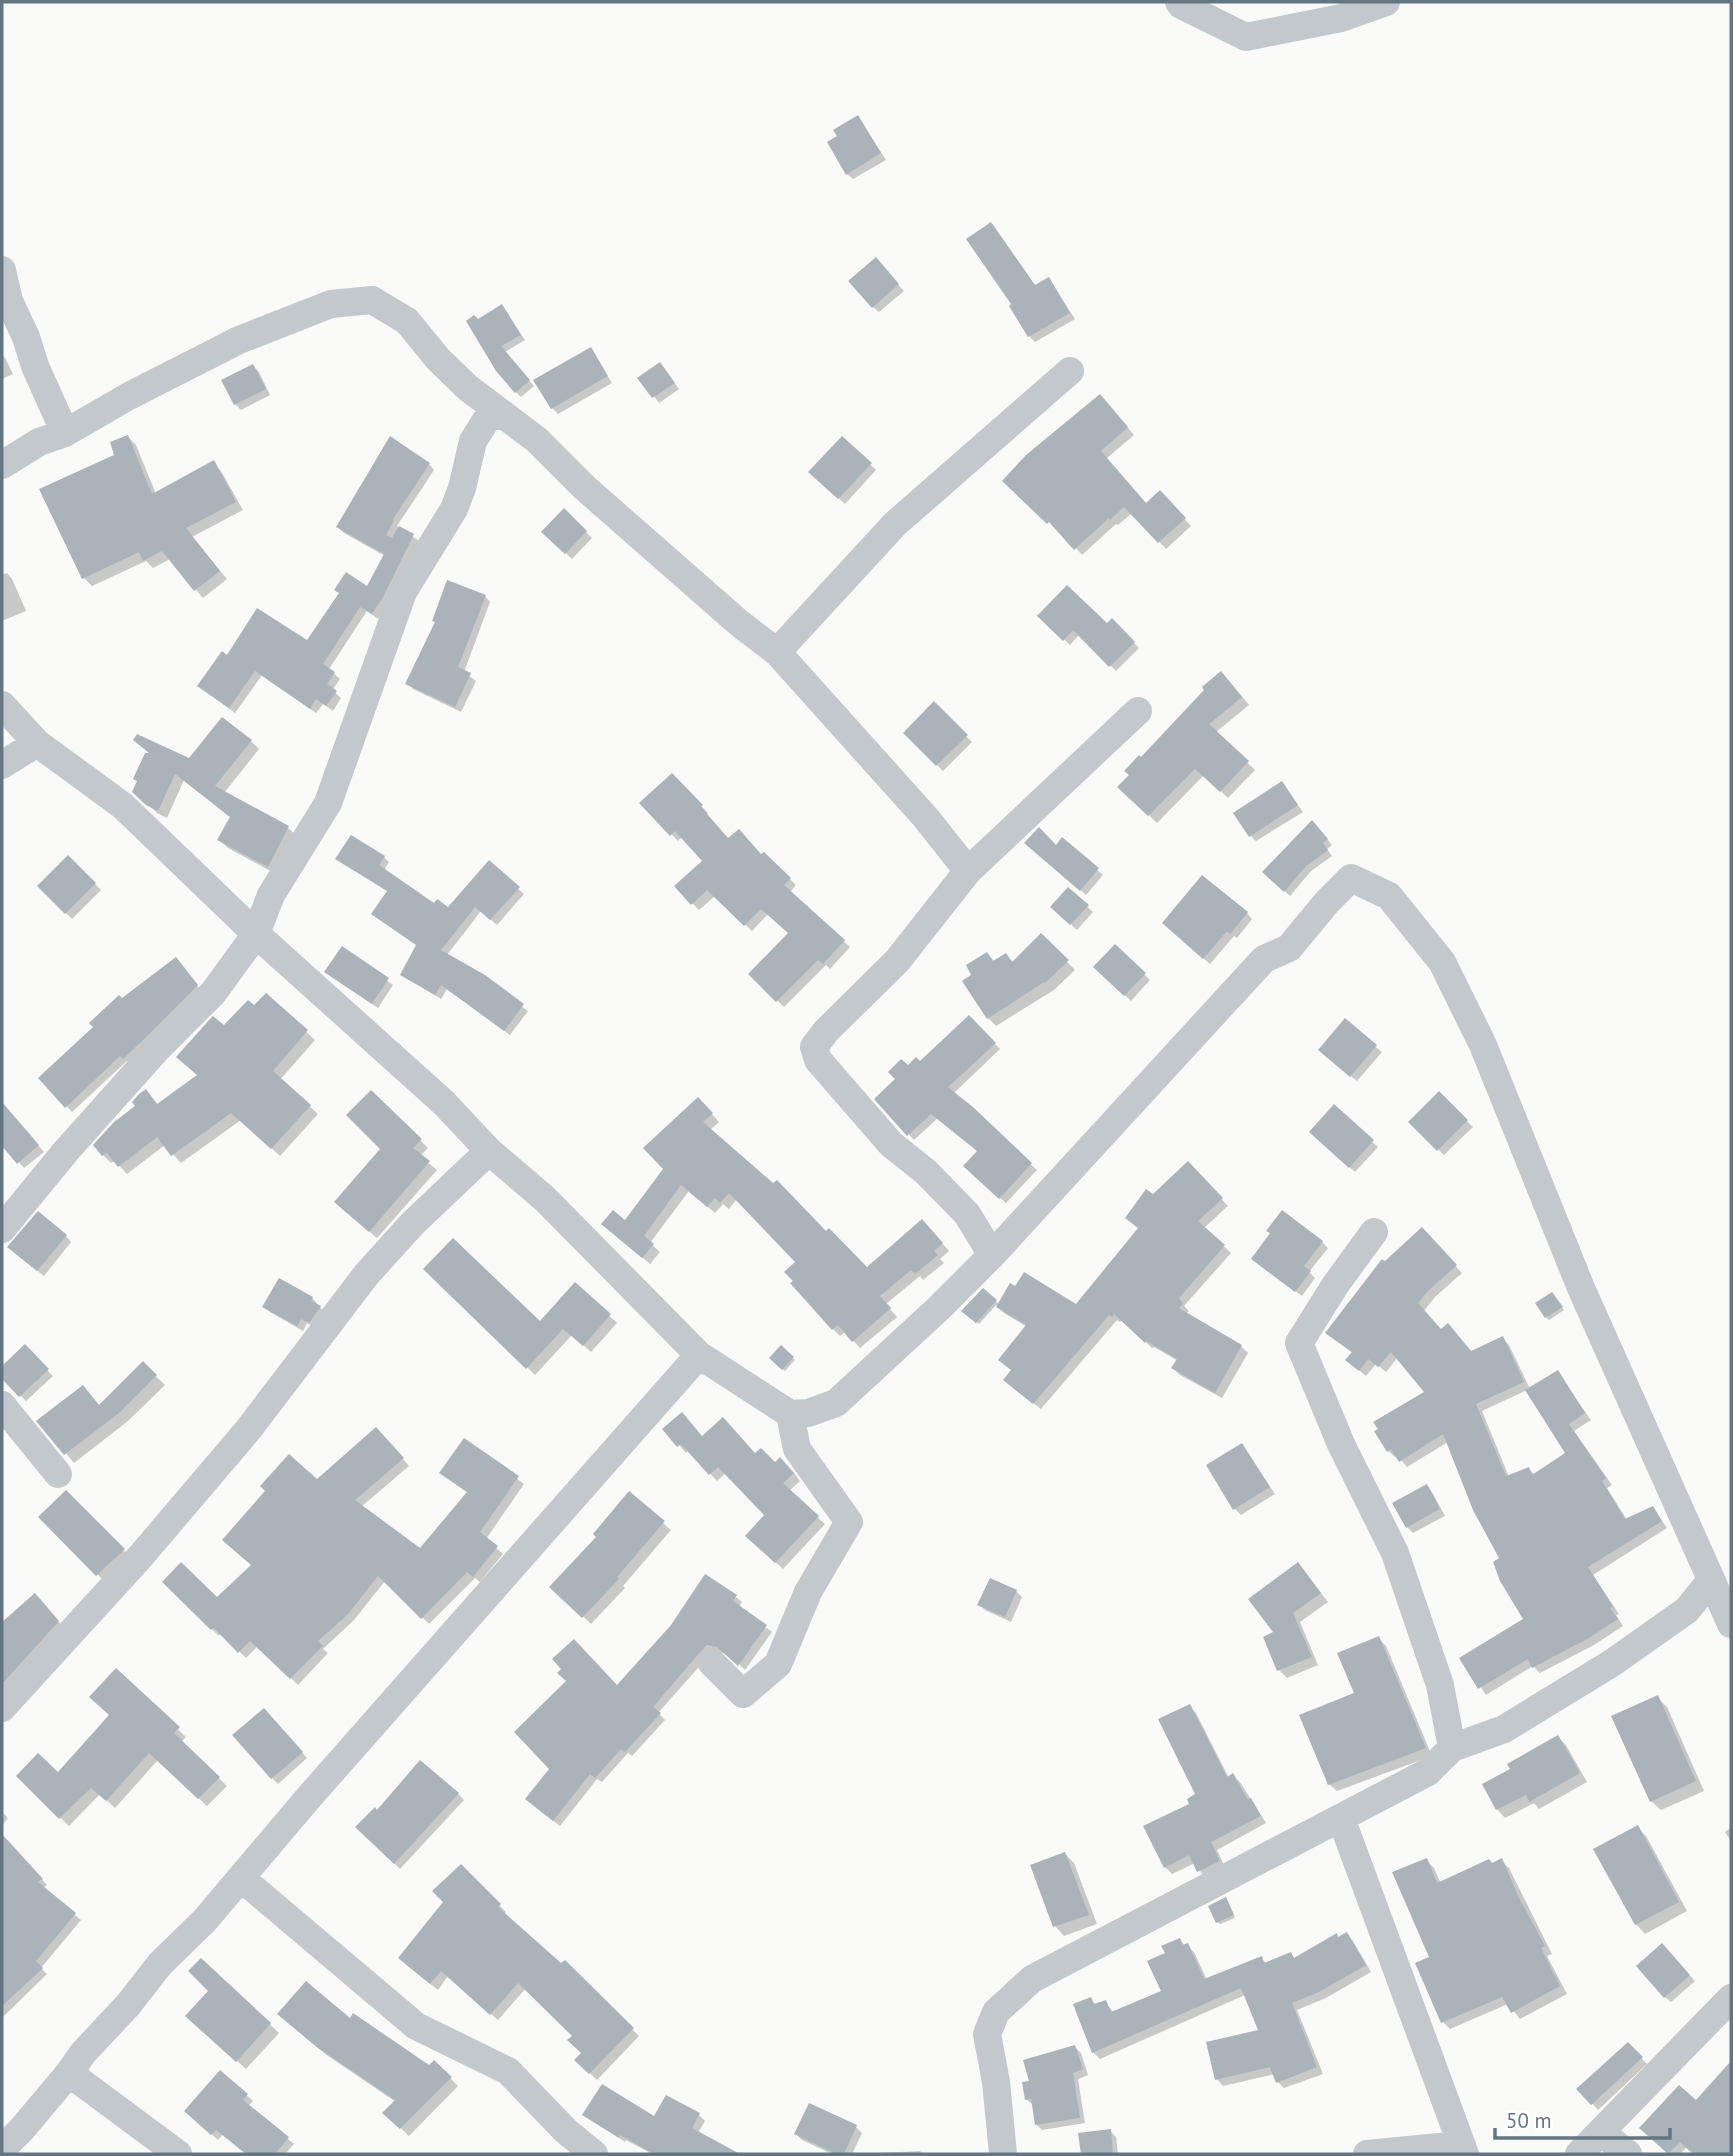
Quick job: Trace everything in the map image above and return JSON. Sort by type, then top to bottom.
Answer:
[{"type":"street","points":[[1179,2],[1246,37],[1340,18],[1386,2]]},
{"type":"street","points":[[2,270],[9,300],[65,433]]},
{"type":"street","points":[[2,465],[39,442],[65,433],[129,396],[239,340],[331,304],[372,300],[407,321],[438,359],[468,388],[537,440],[585,488],[739,623],[777,652],[926,818],[968,871]]},
{"type":"street","points":[[777,652],[895,524],[1070,371]]},
{"type":"street","points":[[2,1229],[66,1151],[158,1048],[212,993],[256,934],[271,895],[328,803],[403,592],[453,509],[462,488],[473,441],[488,417],[503,414]]},
{"type":"street","points":[[2,705],[37,743],[123,806],[256,934],[444,1103],[489,1152],[545,1199],[699,1355],[790,1414],[808,1413],[836,1404],[992,1255],[1264,959],[1289,948],[1350,878],[1389,896],[1443,962],[1483,1045],[1581,1288],[1731,1623]]},
{"type":"street","points":[[992,1255],[967,1214],[926,1172],[891,1144],[818,1060],[814,1047],[826,1031],[897,961],[968,871],[1138,711]]},
{"type":"street","points":[[2,765],[37,743]]},
{"type":"street","points":[[2,1708],[140,1557],[248,1430],[366,1275],[413,1223],[489,1152]]},
{"type":"street","points":[[1374,1232],[1336,1284],[1299,1343],[1341,1444],[1395,1553],[1440,1685],[1452,1748]]},
{"type":"street","points":[[2,2149],[22,2129],[83,2053],[128,2005],[160,1964],[205,1920],[416,1675],[572,1502],[699,1355]]},
{"type":"street","points":[[2,1405],[58,1474]]},
{"type":"street","points":[[712,1663],[743,1694],[778,1664],[808,1592],[849,1522],[797,1449],[790,1414]]},
{"type":"street","points":[[1003,2154],[996,2082],[987,2034],[996,2012],[1032,1979],[1428,1772],[1452,1748],[1504,1729],[1612,1663],[1687,1610],[1711,1580]]},
{"type":"street","points":[[1341,1818],[1463,2150],[1367,2154]]},
{"type":"street","points":[[241,1878],[416,2026],[508,2071],[566,2131],[594,2154]]},
{"type":"street","points":[[1579,2154],[1731,1998]]},
{"type":"street","points":[[69,2073],[178,2154]]},
{"type":"street","points":[[1602,2133],[1628,2154]]},
{"type":"building","points":[[858,115],[881,153],[846,175],[827,142],[837,136],[833,130]]},
{"type":"building","points":[[991,222],[1035,285],[1049,277],[1070,313],[1028,337],[1009,306],[1011,304],[966,239]]},
{"type":"building","points":[[876,257],[899,284],[872,308],[848,281]]},
{"type":"building","points":[[502,304],[521,335],[501,346],[530,380],[515,393],[496,371],[466,321],[474,315],[478,319]]},
{"type":"building","points":[[591,347],[608,376],[551,409],[533,380]]},
{"type":"building","points":[[660,362],[675,383],[652,398],[637,378]]},
{"type":"building","points":[[253,364],[266,389],[234,405],[221,380]]},
{"type":"building","points":[[1100,394],[1128,427],[1101,451],[1146,503],[1160,490],[1186,518],[1158,543],[1124,507],[1074,550],[1049,522],[1047,524],[1002,481],[1026,455]]},
{"type":"building","points":[[128,435],[152,494],[214,460],[236,502],[186,528],[220,571],[194,591],[162,551],[143,561],[139,552],[82,579],[39,489],[114,455],[110,442]]},
{"type":"building","points":[[390,436],[430,463],[393,519],[386,535],[392,538],[399,526],[414,534],[383,597],[372,614],[360,607],[323,664],[335,672],[327,684],[337,691],[326,706],[316,699],[310,709],[255,671],[229,708],[197,686],[222,651],[227,655],[257,608],[307,640],[339,593],[334,590],[346,572],[367,586],[384,554],[336,527]]},
{"type":"building","points":[[842,436],[872,463],[838,499],[808,472]]},
{"type":"building","points":[[564,508],[587,531],[565,554],[541,532]]},
{"type":"building","points":[[447,580],[486,595],[458,667],[471,673],[455,707],[405,684],[435,622],[432,621]]},
{"type":"building","points":[[1067,585],[1107,623],[1112,618],[1135,642],[1109,667],[1073,630],[1063,641],[1037,616]]},
{"type":"building","points":[[1221,671],[1242,697],[1209,724],[1249,761],[1220,792],[1195,769],[1148,816],[1117,787],[1129,775],[1124,771],[1139,755],[1141,757],[1204,690],[1202,687]]},
{"type":"building","points":[[934,701],[968,735],[936,766],[903,733]]},
{"type":"building","points":[[222,717],[252,740],[215,786],[289,826],[268,867],[217,840],[230,817],[175,774],[158,811],[146,805],[132,792],[137,781],[133,779],[145,753],[149,753],[133,740],[137,734],[189,758]]},
{"type":"building","points":[[672,773],[703,805],[701,807],[728,838],[739,829],[761,854],[764,852],[791,878],[784,885],[845,940],[823,964],[818,960],[776,1002],[748,974],[788,933],[761,909],[744,926],[707,890],[691,905],[674,886],[702,861],[675,831],[670,836],[639,803]]},
{"type":"building","points":[[1282,781],[1298,805],[1249,837],[1233,813]]},
{"type":"building","points":[[1312,820],[1328,839],[1323,843],[1328,850],[1306,866],[1284,892],[1262,872]]},
{"type":"building","points":[[1039,827],[1056,845],[1062,837],[1099,868],[1080,891],[1024,843]]},
{"type":"building","points":[[351,835],[385,856],[379,865],[434,903],[437,899],[448,907],[489,860],[520,887],[490,920],[475,907],[441,950],[485,975],[524,1004],[504,1031],[441,985],[435,995],[400,975],[416,945],[371,914],[387,891],[335,859]]},
{"type":"building","points":[[68,855],[96,883],[65,914],[37,886]]},
{"type":"building","points":[[1202,875],[1248,912],[1230,934],[1227,931],[1203,959],[1162,923]]},
{"type":"building","points":[[1068,887],[1089,905],[1070,925],[1050,907]]},
{"type":"building","points":[[1041,933],[1069,960],[1045,983],[987,1019],[962,981],[971,975],[966,965],[987,952],[993,961],[1006,953],[1012,962]]},
{"type":"building","points":[[1115,944],[1146,973],[1124,996],[1093,967]]},
{"type":"building","points":[[342,946],[389,978],[372,1004],[324,972]]},
{"type":"building","points":[[176,957],[198,985],[123,1059],[120,1056],[65,1108],[38,1078],[93,1027],[89,1023],[119,995],[122,998]]},
{"type":"building","points":[[266,993],[308,1030],[273,1071],[311,1105],[271,1149],[231,1113],[171,1156],[157,1137],[118,1167],[107,1153],[102,1156],[93,1145],[114,1122],[135,1106],[132,1102],[139,1094],[146,1089],[157,1104],[197,1075],[176,1057],[213,1016],[224,1025],[248,1000],[254,1005]]},
{"type":"building","points":[[969,1015],[996,1043],[948,1087],[1032,1163],[999,1199],[963,1166],[977,1151],[931,1114],[907,1136],[874,1099],[895,1079],[888,1072],[901,1059],[908,1065],[916,1057],[920,1061]]},
{"type":"building","points":[[1345,1018],[1377,1045],[1350,1077],[1318,1050]]},
{"type":"building","points":[[371,1090],[422,1139],[413,1148],[430,1161],[369,1232],[334,1202],[380,1149],[346,1115]]},
{"type":"building","points":[[1439,1091],[1468,1120],[1437,1151],[1408,1122]]},
{"type":"building","points":[[698,1097],[713,1113],[703,1122],[773,1183],[777,1180],[826,1231],[829,1228],[867,1267],[922,1219],[943,1243],[934,1251],[938,1255],[915,1274],[911,1270],[880,1296],[891,1308],[852,1342],[838,1325],[832,1330],[790,1283],[793,1281],[784,1272],[795,1262],[729,1193],[720,1203],[715,1198],[707,1207],[681,1185],[644,1236],[654,1244],[642,1258],[601,1224],[613,1210],[625,1220],[663,1169],[643,1148]]},
{"type":"building","points":[[2,1102],[39,1145],[17,1164],[2,1146]]},
{"type":"building","points":[[1334,1104],[1374,1140],[1349,1168],[1309,1132]]},
{"type":"building","points":[[1188,1161],[1223,1198],[1198,1221],[1225,1245],[1179,1298],[1183,1303],[1179,1308],[1242,1345],[1215,1393],[1171,1368],[1177,1359],[1146,1341],[1145,1343],[1114,1314],[1112,1317],[1109,1315],[1033,1404],[1003,1380],[1011,1370],[998,1360],[1026,1325],[996,1307],[1010,1283],[1015,1286],[1024,1272],[1076,1304],[1138,1228],[1125,1218],[1146,1189],[1153,1194]]},
{"type":"building","points":[[1282,1210],[1323,1241],[1304,1266],[1311,1271],[1295,1292],[1251,1259],[1270,1233],[1266,1231]]},
{"type":"building","points":[[38,1211],[67,1235],[37,1271],[7,1247]]},
{"type":"building","points":[[1422,1227],[1457,1265],[1418,1303],[1441,1329],[1448,1323],[1471,1351],[1503,1336],[1524,1382],[1476,1404],[1506,1476],[1529,1467],[1532,1475],[1565,1453],[1525,1390],[1558,1370],[1585,1413],[1569,1424],[1606,1478],[1602,1481],[1625,1519],[1653,1506],[1662,1521],[1588,1567],[1618,1619],[1532,1668],[1528,1659],[1478,1689],[1459,1658],[1523,1619],[1500,1581],[1493,1562],[1499,1558],[1473,1510],[1443,1434],[1399,1462],[1391,1449],[1387,1452],[1374,1431],[1378,1429],[1373,1422],[1424,1392],[1391,1352],[1378,1367],[1368,1359],[1359,1371],[1345,1360],[1352,1352],[1325,1333],[1382,1259],[1385,1261]]},
{"type":"building","points":[[453,1238],[540,1321],[575,1282],[611,1314],[583,1346],[563,1329],[526,1369],[423,1269]]},
{"type":"building","points":[[279,1278],[313,1297],[311,1301],[321,1306],[309,1323],[301,1319],[297,1326],[262,1307]]},
{"type":"building","points":[[983,1288],[997,1300],[976,1323],[961,1311]]},
{"type":"building","points":[[1552,1292],[1563,1307],[1545,1318],[1535,1303]]},
{"type":"building","points":[[25,1344],[49,1369],[19,1397],[2,1379],[2,1366]]},
{"type":"building","points":[[781,1345],[794,1357],[782,1370],[769,1358]]},
{"type":"building","points":[[143,1361],[157,1375],[119,1413],[64,1455],[36,1421],[83,1385],[99,1405]]},
{"type":"building","points":[[682,1412],[702,1436],[723,1417],[755,1453],[761,1448],[775,1462],[780,1457],[794,1473],[783,1483],[819,1516],[775,1563],[745,1536],[764,1515],[718,1467],[709,1475],[681,1444],[677,1447],[662,1429]]},
{"type":"building","points":[[376,1427],[404,1458],[355,1500],[420,1548],[467,1492],[439,1473],[464,1438],[519,1476],[480,1532],[498,1546],[473,1577],[467,1572],[421,1619],[378,1576],[348,1614],[318,1641],[323,1646],[290,1679],[250,1641],[238,1653],[162,1582],[181,1562],[217,1597],[251,1565],[222,1540],[265,1491],[260,1486],[289,1454],[317,1479]]},
{"type":"building","points":[[1242,1443],[1270,1487],[1233,1510],[1206,1465]]},
{"type":"building","points":[[1427,1484],[1440,1509],[1406,1528],[1392,1503]]},
{"type":"building","points":[[66,1490],[125,1549],[96,1576],[38,1517]]},
{"type":"building","points":[[629,1491],[665,1521],[617,1577],[619,1579],[582,1618],[549,1587],[596,1537],[593,1534]]},
{"type":"building","points":[[1298,1562],[1321,1593],[1293,1613],[1312,1657],[1277,1671],[1263,1637],[1273,1632],[1248,1599]]},
{"type":"building","points":[[705,1574],[737,1595],[733,1601],[767,1625],[738,1666],[717,1647],[707,1645],[653,1707],[661,1713],[625,1752],[621,1749],[595,1778],[590,1774],[553,1821],[525,1799],[549,1769],[514,1732],[566,1681],[557,1673],[561,1669],[552,1659],[574,1639],[617,1685],[671,1625]]},
{"type":"building","points":[[990,1578],[1017,1590],[1005,1617],[977,1605]]},
{"type":"building","points":[[35,1593],[59,1621],[2,1684],[2,1622]]},
{"type":"building","points":[[1379,1636],[1426,1748],[1328,1785],[1299,1715],[1354,1693],[1337,1653]]},
{"type":"building","points":[[116,1668],[180,1727],[174,1733],[220,1777],[198,1799],[149,1753],[106,1801],[91,1788],[59,1819],[16,1776],[38,1753],[58,1772],[109,1715],[89,1697]]},
{"type":"building","points":[[1658,1695],[1696,1781],[1650,1802],[1611,1716]]},
{"type":"building","points":[[1190,1704],[1227,1777],[1233,1773],[1248,1800],[1251,1798],[1261,1816],[1211,1842],[1220,1861],[1197,1872],[1189,1855],[1164,1868],[1143,1826],[1189,1804],[1187,1799],[1195,1794],[1158,1719]]},
{"type":"building","points":[[264,1708],[303,1752],[271,1779],[232,1735]]},
{"type":"building","points":[[1558,1735],[1580,1773],[1529,1802],[1526,1795],[1496,1810],[1482,1784],[1510,1769],[1507,1764]]},
{"type":"building","points":[[420,1760],[459,1793],[394,1864],[355,1827],[375,1807],[377,1810]]},
{"type":"building","points":[[1638,1825],[1679,1902],[1635,1925],[1593,1849]]},
{"type":"building","points":[[2,1834],[43,1879],[38,1882],[76,1913],[36,1961],[43,1968],[2,2006]]},
{"type":"building","points":[[1065,1852],[1089,1915],[1053,1927],[1030,1865]]},
{"type":"building","points":[[1427,1858],[1437,1883],[1489,1859],[1492,1863],[1502,1858],[1518,1896],[1545,1946],[1541,1948],[1560,1986],[1511,2013],[1502,1997],[1441,2023],[1415,1963],[1429,1957],[1392,1872]]},
{"type":"building","points":[[461,1864],[501,1904],[498,1907],[561,1963],[565,1960],[634,2028],[589,2074],[574,2060],[581,2053],[567,2040],[572,2036],[518,1983],[490,2015],[441,1971],[430,1984],[398,1958],[443,1902],[432,1891]]},
{"type":"building","points":[[1226,1897],[1234,1915],[1216,1923],[1208,1906]]},
{"type":"building","points":[[1347,1932],[1366,1965],[1319,1992],[1292,2003],[1317,2067],[1276,2083],[1270,2067],[1215,2080],[1206,2042],[1258,2030],[1241,1988],[1092,2053],[1073,2004],[1091,1997],[1094,2004],[1106,2000],[1111,2012],[1161,1991],[1147,1961],[1165,1953],[1161,1946],[1180,1938],[1183,1945],[1188,1943],[1204,1979],[1262,1956],[1264,1963],[1291,1952],[1294,1958],[1337,1933],[1338,1937]]},
{"type":"building","points":[[1662,1943],[1690,1975],[1664,1998],[1636,1966]]},
{"type":"building","points":[[201,1958],[271,2023],[236,2062],[185,2016],[208,1991],[188,1971]]},
{"type":"building","points":[[306,1981],[350,2018],[353,2013],[429,2065],[434,2060],[452,2077],[400,2129],[382,2113],[395,2100],[318,2048],[277,2014]]},
{"type":"building","points":[[1628,2042],[1643,2057],[1591,2105],[1576,2089]]},
{"type":"building","points":[[1075,2045],[1083,2069],[1073,2073],[1080,2118],[1035,2125],[1031,2099],[1025,2100],[1022,2082],[1029,2081],[1023,2060]]},
{"type":"building","points":[[1731,2061],[1731,2154],[1693,2154],[1680,2142],[1668,2154],[1639,2128],[1679,2085],[1696,2100]]},
{"type":"building","points":[[220,2070],[248,2094],[243,2100],[289,2137],[275,2154],[246,2154],[216,2130],[211,2135],[184,2111]]},
{"type":"building","points":[[602,2084],[654,2116],[666,2095],[700,2113],[692,2128],[740,2154],[654,2154],[620,2135],[619,2138],[582,2115]]},
{"type":"building","points":[[809,2103],[857,2125],[844,2154],[836,2154],[794,2134]]},
{"type":"building","points":[[1111,2129],[1113,2154],[1081,2154],[1078,2133]]}]
